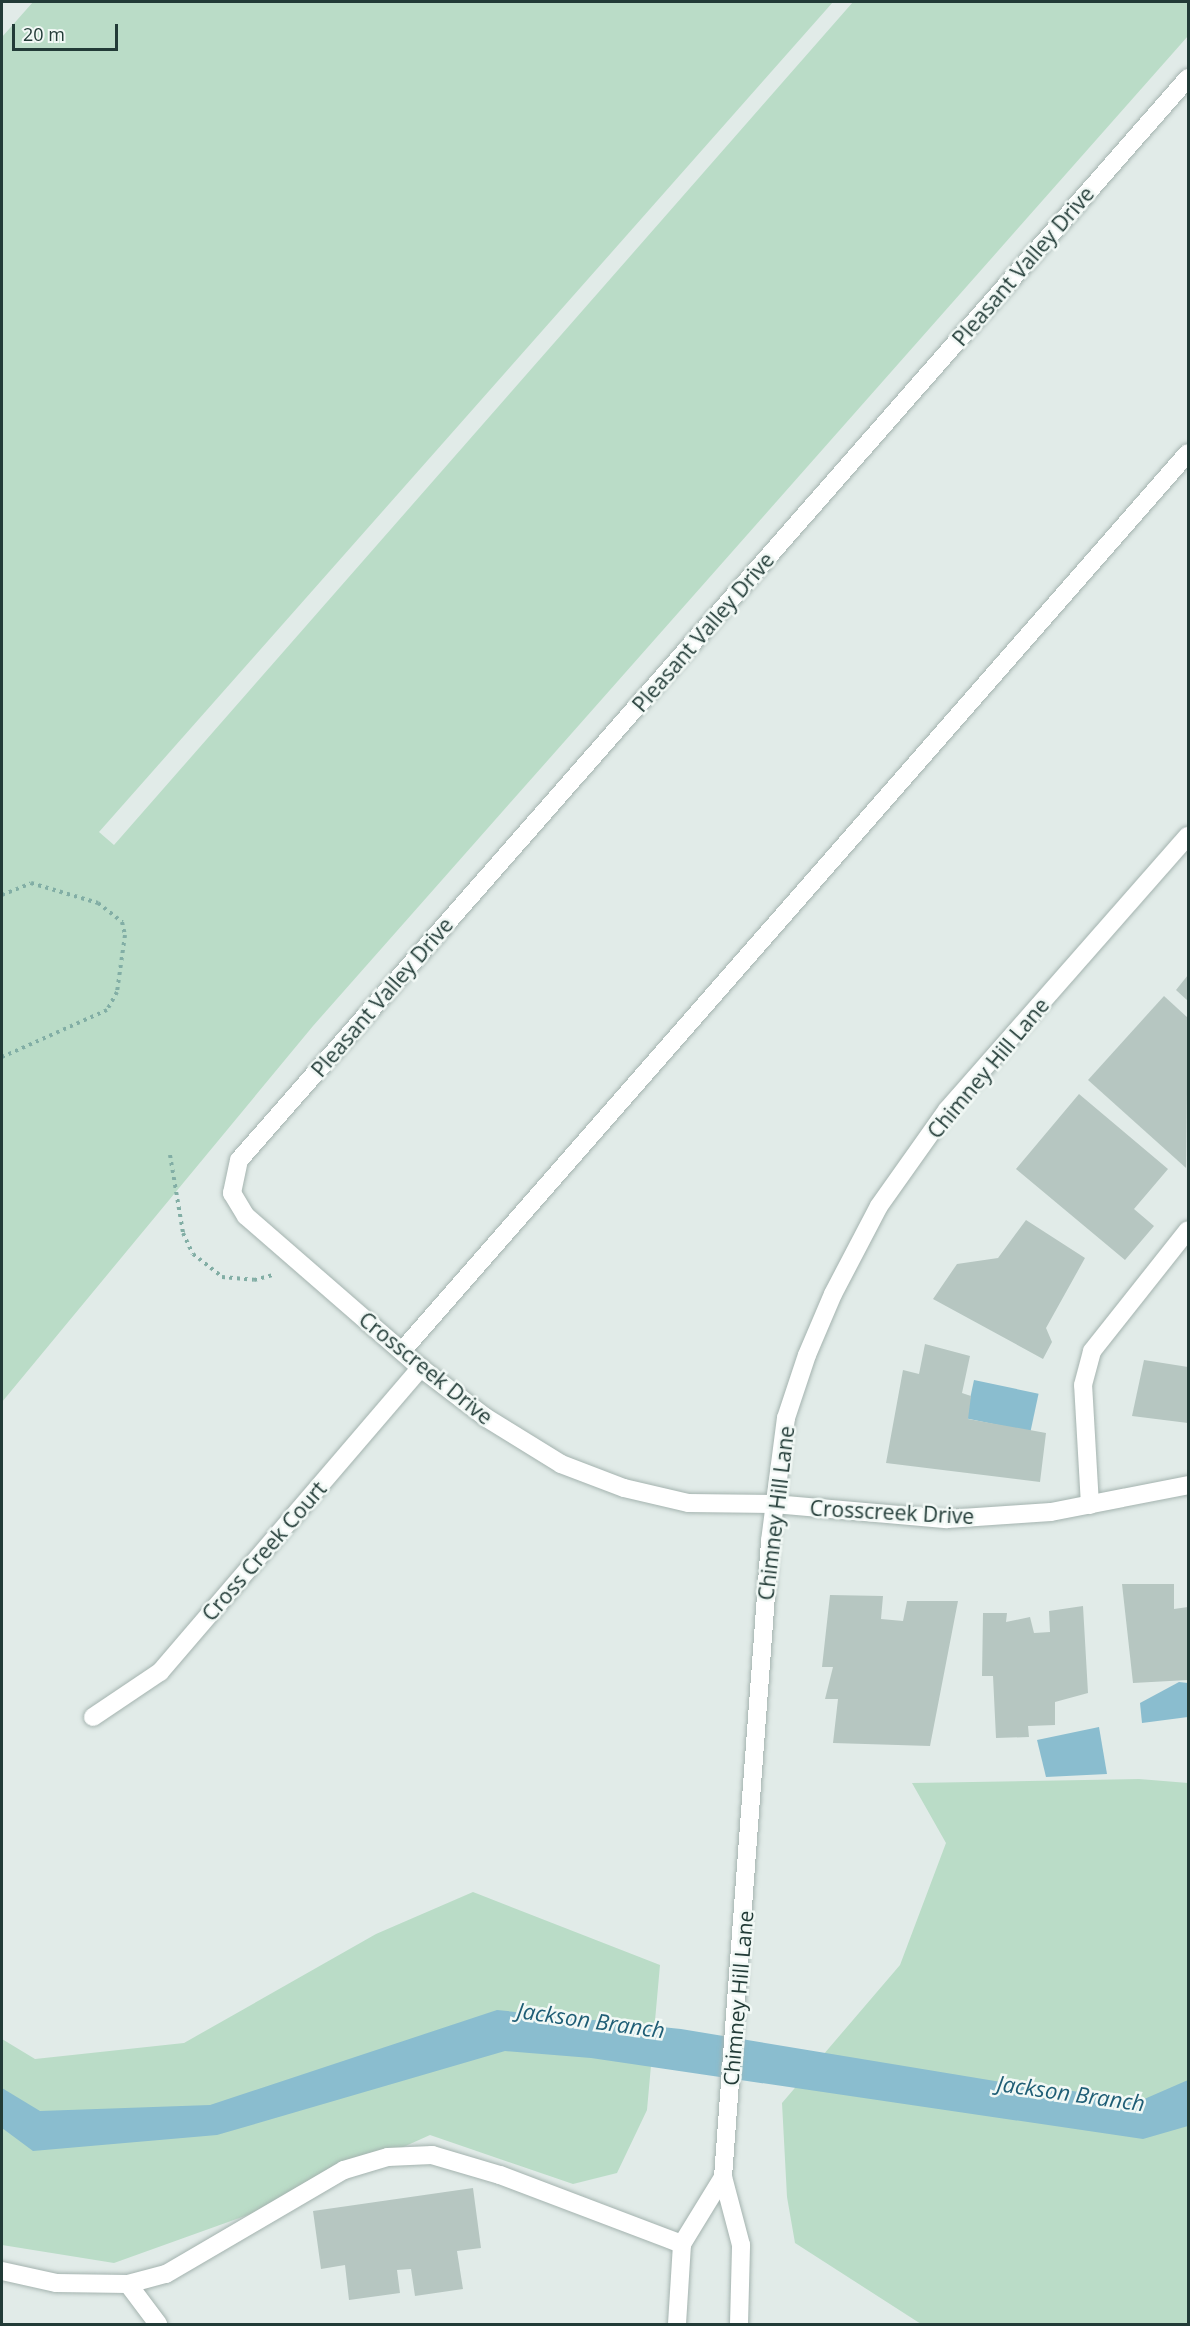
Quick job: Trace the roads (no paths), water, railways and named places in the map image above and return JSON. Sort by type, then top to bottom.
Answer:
[{"type":"street","name":"Pleasant Valley Drive","points":[[232,1193],[239,1160],[1188,78]]},
{"type":"street","points":[[402,1351],[1188,453]]},
{"type":"street","name":"Chimney Hill Lane","points":[[739,2325],[741,2245],[723,2177],[744,1928],[774,1504],[786,1418],[807,1355],[879,1206],[947,1110],[1188,836]]},
{"type":"street","name":"Crosscreek Drive","points":[[232,1193],[246,1216],[421,1368],[484,1417],[561,1464],[624,1488],[688,1503],[774,1504],[947,1519],[1051,1512],[1188,1485]]},
{"type":"street","points":[[1090,1505],[1083,1385],[1092,1351],[1188,1230]]},
{"type":"street","name":"Cross Creek Court","points":[[93,1717],[160,1672],[421,1368]]},
{"type":"street","points":[[2,2271],[56,2283],[128,2284],[166,2274],[344,2170],[388,2157],[432,2155],[500,2175],[682,2244]]},
{"type":"street","name":"Chimney Hill Lane","points":[[677,2325],[682,2244],[723,2177]]},
{"type":"street","points":[[128,2284],[158,2325]]},
{"type":"water","points":[[974,1380],[1039,1394],[1030,1432],[966,1418]]},
{"type":"water","points":[[1179,1682],[1188,1683],[1188,1717],[1142,1723],[1140,1703]]},
{"type":"water","points":[[1099,1727],[1107,1774],[1046,1777],[1037,1740]]},
{"type":"water","name":"Jackson Branch","points":[[497,2010],[681,2029],[995,2081],[1142,2100],[1188,2080],[1188,2126],[1143,2139],[591,2058],[505,2051],[217,2135],[33,2151],[2,2128],[2,2088],[40,2111],[210,2105]]}]
